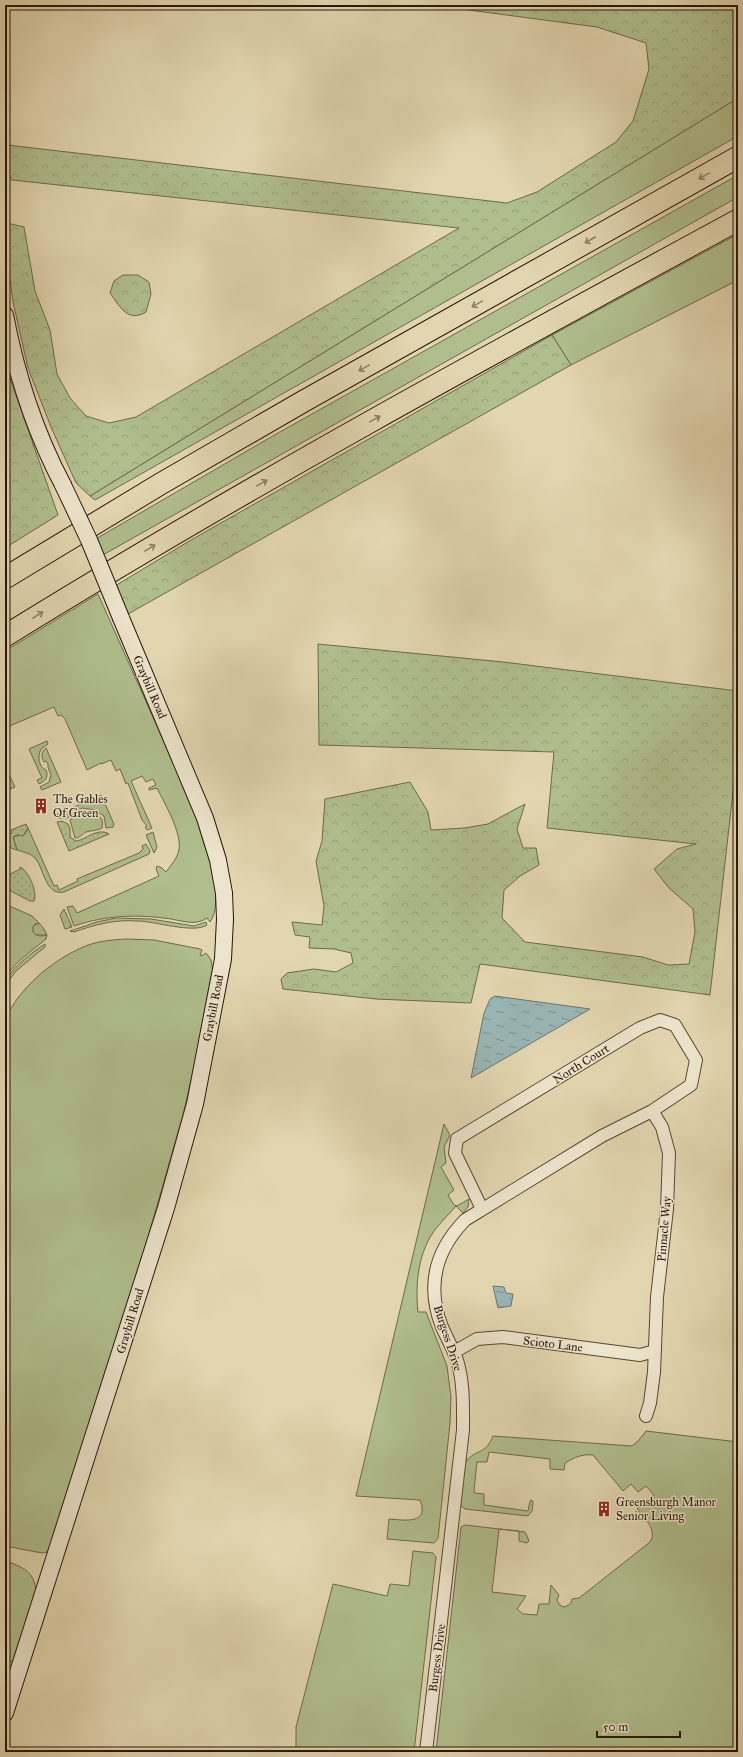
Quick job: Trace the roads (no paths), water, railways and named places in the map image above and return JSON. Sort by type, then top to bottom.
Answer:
[{"type":"highway","points":[[5,578],[162,483],[738,157]]},
{"type":"highway","points":[[5,636],[227,503],[496,351],[738,220]]},
{"type":"street","name":"Graybill Road","points":[[5,315],[14,357],[28,404],[52,464],[90,540],[205,818],[218,860],[224,894],[225,919],[223,960],[195,1104],[166,1208],[5,1713]]},
{"type":"street","name":"North Court","points":[[482,1209],[455,1153],[458,1139],[640,1028],[660,1020],[675,1025],[696,1060],[691,1085],[652,1111]]},
{"type":"street","name":"Burgess Drive","points":[[426,1752],[463,1430],[462,1392],[457,1361],[442,1325],[435,1296],[435,1276],[440,1254],[458,1227],[465,1220],[602,1136],[652,1111]]},
{"type":"street","name":"Pinnacle Way","points":[[646,1416],[650,1403],[655,1351],[657,1297],[667,1209],[669,1153],[662,1127],[652,1111]]},
{"type":"street","name":"Scioto Lane","points":[[454,1352],[477,1339],[503,1337],[640,1355],[655,1351]]},
{"type":"water","points":[[495,996],[590,1009],[471,1078],[484,1013],[490,999]]},
{"type":"water","points":[[493,1286],[504,1287],[506,1293],[513,1294],[511,1306],[498,1308]]},
{"type":"place","name":"The Gables Of Green","points":[[41,806]]},
{"type":"place","name":"Greensburgh Manor Senior Living","points":[[604,1509]]}]
